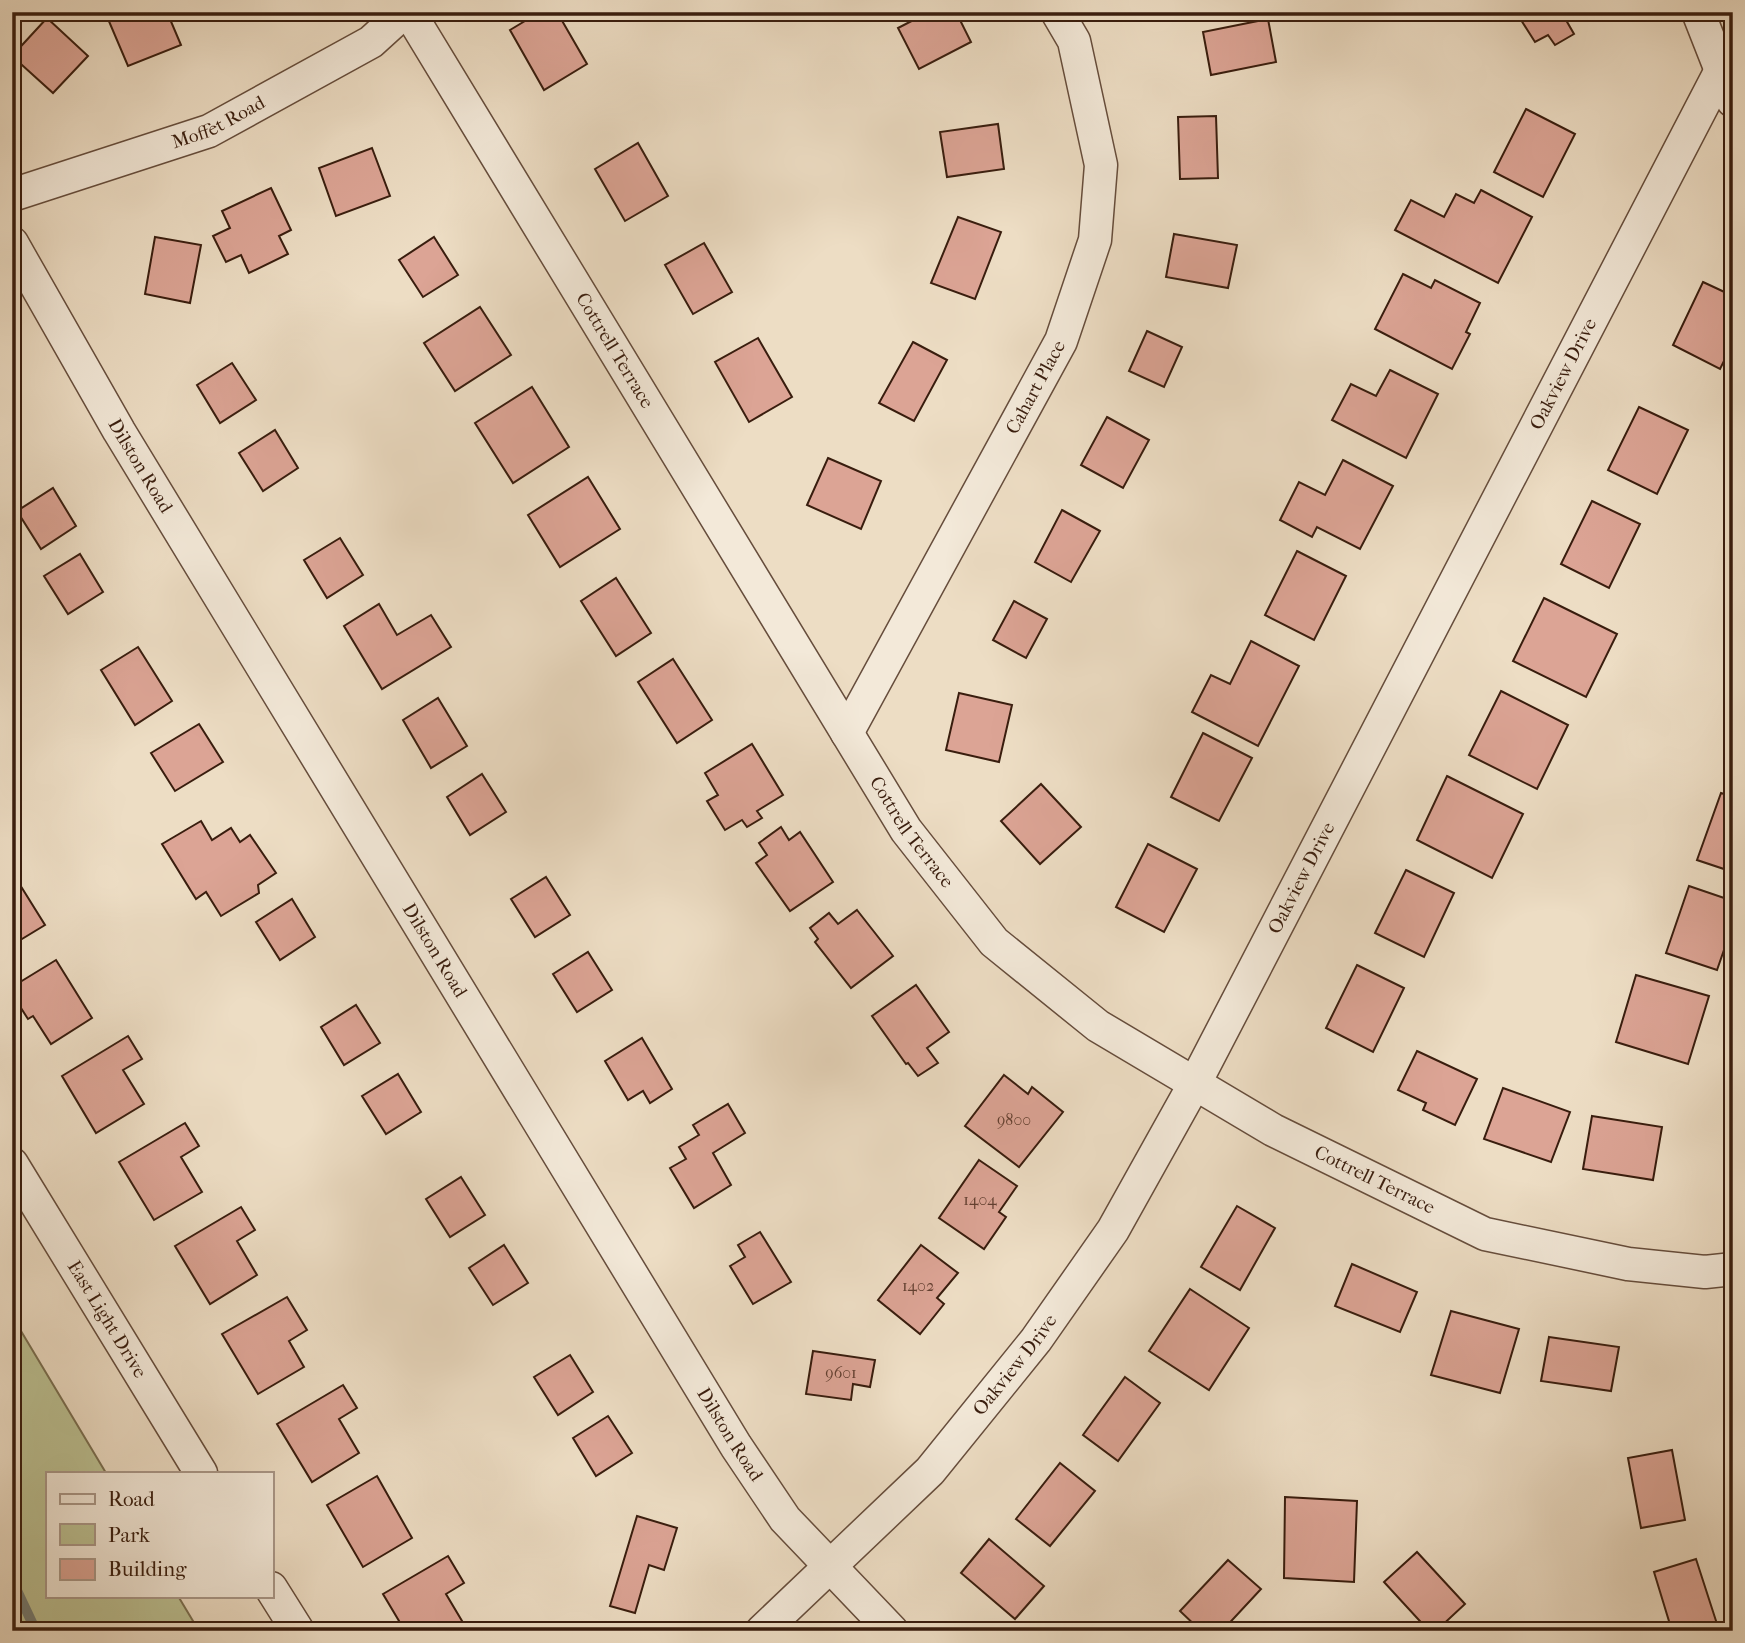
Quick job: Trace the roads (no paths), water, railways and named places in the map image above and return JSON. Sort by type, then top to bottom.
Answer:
[{"type":"street","name":"Moffet Road","points":[[12,195],[209,131],[371,42],[406,12]]},
{"type":"street","name":"Cottrell Terrace","points":[[406,12],[906,830],[994,942],[1098,1026],[1273,1130],[1485,1234],[1628,1264],[1705,1272],[1733,1269]]},
{"type":"street","name":"Cahart Place","points":[[847,733],[1061,341],[1095,240],[1101,165],[1074,41],[1057,12]]},
{"type":"street","points":[[1698,12],[1727,58],[1733,101]]},
{"type":"street","name":"Oakview Drive","points":[[762,1631],[930,1471],[1036,1340],[1113,1230],[1195,1083],[1727,58]]},
{"type":"street","name":"Dilston Road","points":[[12,243],[127,443],[736,1446],[785,1519],[892,1631]]},
{"type":"street","name":"East Light Drive","points":[[12,1164],[200,1472]]},
{"type":"street","points":[[273,1591],[298,1631]]},
{"type":"waterway","points":[[12,1580],[36,1631]]}]
